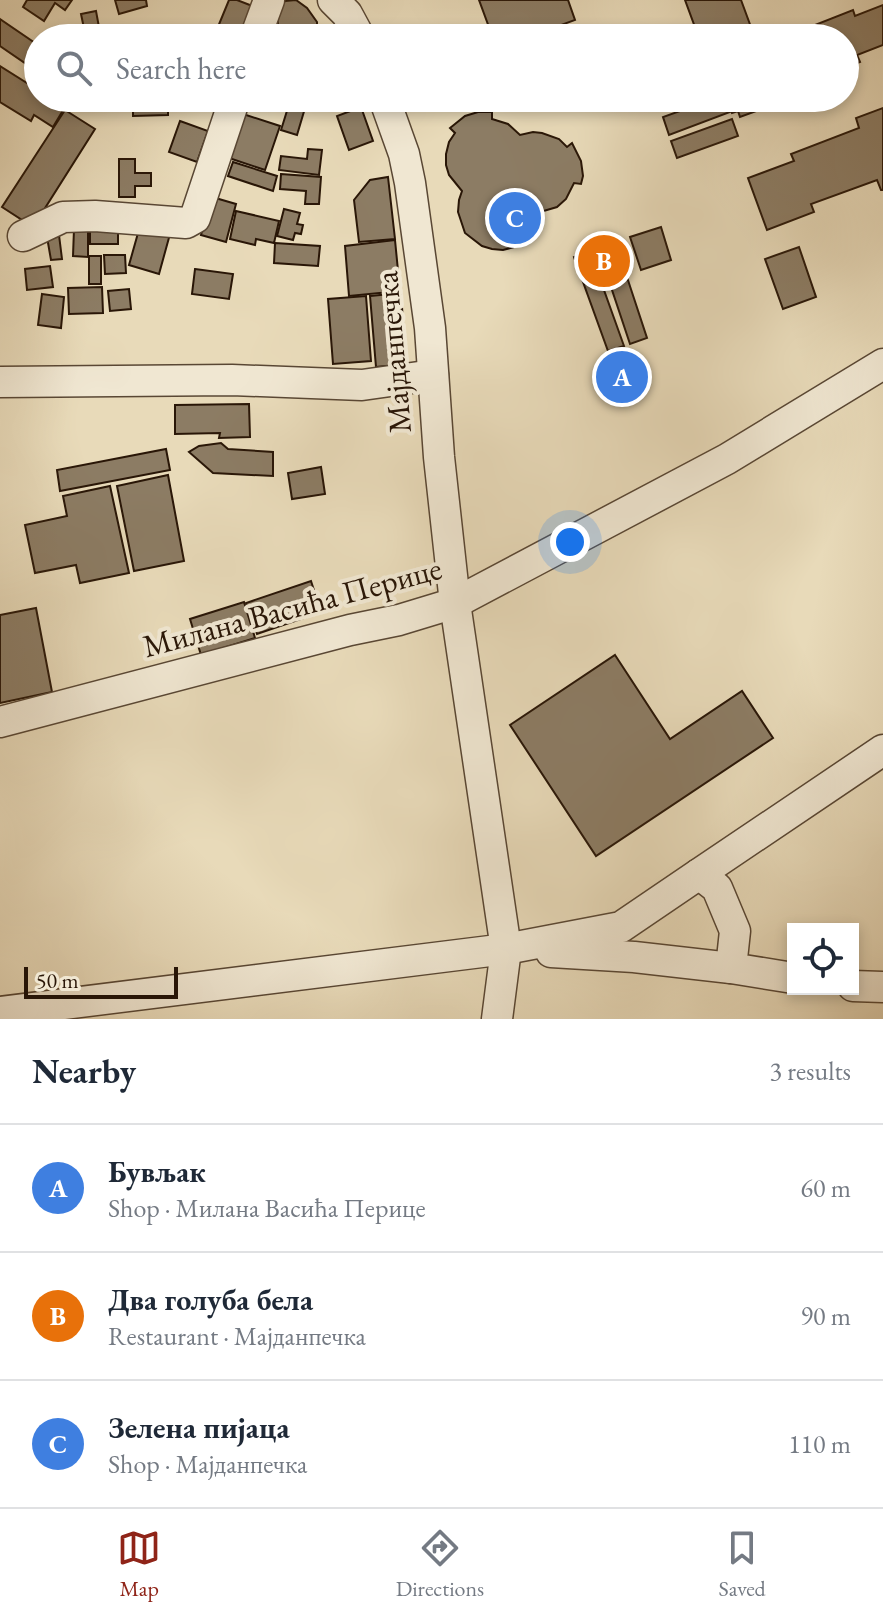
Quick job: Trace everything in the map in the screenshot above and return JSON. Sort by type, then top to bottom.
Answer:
[{"type":"street","points":[[260,24],[269,0]]},
{"type":"street","points":[[23,236],[63,217],[95,216],[186,223],[195,218],[230,112]]},
{"type":"street","name":"Мајданпечка","points":[[389,112],[404,154],[410,183],[430,328],[439,457],[455,603],[506,949],[497,1019]]},
{"type":"street","name":"Милана Васића Перице","points":[[0,722],[455,603],[727,459],[883,364]]},
{"type":"street","points":[[0,382],[232,380],[362,385],[433,375]]},
{"type":"street","points":[[0,1012],[506,949],[621,927],[883,750]]},
{"type":"street","points":[[699,874],[717,888],[735,931],[731,968]]},
{"type":"street","points":[[506,949],[634,957],[787,977]]},
{"type":"street","points":[[859,986],[883,987]]},
{"type":"building","points":[[27,0],[72,0],[65,10],[55,3],[44,21],[23,7]]},
{"type":"building","points":[[115,0],[146,0],[147,6],[119,14]]},
{"type":"building","points":[[229,0],[255,7],[248,24],[219,24]]},
{"type":"building","points":[[296,0],[307,8],[317,24],[278,24],[277,12],[285,1]]},
{"type":"building","points":[[479,0],[568,0],[575,20],[564,24],[488,24]]},
{"type":"building","points":[[685,0],[741,0],[750,24],[694,24]]},
{"type":"building","points":[[883,5],[883,45],[859,54],[859,24],[817,24],[853,10],[855,16]]},
{"type":"building","points":[[96,11],[98,24],[83,24],[81,14]]},
{"type":"building","points":[[0,19],[24,35],[24,62],[0,46]]},
{"type":"building","points":[[0,66],[24,81],[24,112],[62,112],[53,127],[34,115],[31,121],[0,102]]},
{"type":"building","points":[[883,108],[883,190],[877,180],[811,204],[814,212],[767,230],[748,178],[794,161],[791,154],[859,128],[856,118]]},
{"type":"building","points":[[64,112],[95,129],[33,227],[2,207]]},
{"type":"building","points":[[133,112],[168,112],[168,115],[133,116]]},
{"type":"building","points":[[287,112],[304,112],[297,135],[281,130]]},
{"type":"building","points":[[363,112],[373,141],[349,150],[337,116]]},
{"type":"building","points":[[492,112],[492,119],[508,124],[520,135],[542,133],[559,139],[567,147],[572,143],[581,161],[581,184],[574,183],[566,199],[557,207],[540,212],[535,228],[522,242],[503,250],[482,246],[465,233],[458,212],[462,191],[449,175],[446,165],[449,142],[455,133],[450,128],[465,116]]},
{"type":"building","points":[[677,112],[730,112],[669,135],[663,117]]},
{"type":"building","points":[[240,113],[280,126],[265,170],[226,157]]},
{"type":"building","points":[[732,119],[738,136],[677,158],[671,141]]},
{"type":"building","points":[[180,121],[208,131],[197,162],[169,152]]},
{"type":"building","points":[[308,149],[322,150],[319,175],[279,170],[281,156],[307,159]]},
{"type":"building","points":[[119,159],[135,159],[135,173],[151,173],[151,186],[135,186],[135,197],[119,197]]},
{"type":"building","points":[[233,162],[277,176],[273,191],[228,176]]},
{"type":"building","points":[[281,174],[321,177],[319,204],[305,204],[306,191],[280,189]]},
{"type":"building","points":[[388,177],[395,239],[359,242],[354,200],[370,180]]},
{"type":"building","points":[[212,197],[236,204],[226,242],[201,235]]},
{"type":"building","points":[[284,209],[300,213],[297,224],[303,225],[301,234],[295,233],[293,240],[277,236]]},
{"type":"building","points":[[236,211],[279,221],[274,243],[256,239],[255,245],[230,239]]},
{"type":"building","points":[[90,226],[118,226],[118,244],[90,244]]},
{"type":"building","points":[[140,226],[170,234],[159,274],[129,265]]},
{"type":"building","points":[[661,227],[671,260],[641,270],[630,237]]},
{"type":"building","points":[[74,229],[88,229],[88,257],[73,256]]},
{"type":"building","points":[[59,235],[62,259],[51,260],[47,237]]},
{"type":"building","points":[[395,240],[400,291],[349,296],[345,246]]},
{"type":"building","points":[[622,240],[629,263],[623,265],[647,338],[630,344],[598,248]]},
{"type":"building","points":[[275,243],[320,246],[318,266],[274,263]]},
{"type":"building","points":[[799,247],[816,297],[783,309],[765,259]]},
{"type":"building","points":[[590,251],[624,346],[608,351],[574,257]]},
{"type":"building","points":[[104,255],[125,255],[126,273],[105,274]]},
{"type":"building","points":[[89,256],[101,256],[101,284],[89,284]]},
{"type":"building","points":[[50,266],[53,287],[27,290],[25,269]]},
{"type":"building","points":[[195,269],[233,274],[229,299],[192,294]]},
{"type":"building","points":[[102,287],[103,313],[69,314],[68,288]]},
{"type":"building","points":[[129,289],[131,309],[110,311],[108,291]]},
{"type":"building","points":[[401,293],[406,364],[376,367],[370,296]]},
{"type":"building","points":[[42,294],[64,297],[61,328],[38,325]]},
{"type":"building","points":[[366,296],[371,361],[333,364],[328,299]]},
{"type":"building","points":[[249,404],[250,437],[219,438],[220,433],[175,434],[175,405]]},
{"type":"building","points":[[221,443],[228,449],[273,452],[273,476],[213,473],[189,452],[199,446]]},
{"type":"building","points":[[166,449],[170,470],[60,491],[57,470]]},
{"type":"building","points":[[321,467],[325,494],[292,499],[288,473]]},
{"type":"building","points":[[168,475],[184,561],[134,571],[117,486]]},
{"type":"building","points":[[110,486],[129,573],[80,583],[76,565],[35,573],[25,525],[67,516],[63,496]]},
{"type":"building","points":[[311,581],[321,612],[257,634],[246,603]]},
{"type":"building","points":[[244,602],[255,638],[201,655],[190,619]]},
{"type":"building","points":[[36,608],[52,692],[0,703],[0,615]]},
{"type":"building","points":[[615,655],[670,739],[742,691],[773,738],[596,856],[510,725]]},
{"type":"place","name":"Зелена пијаца","points":[[515,218]]},
{"type":"place","name":"Два голуба бела","points":[[604,261]]},
{"type":"place","name":"Бувљак","points":[[622,377]]}]
